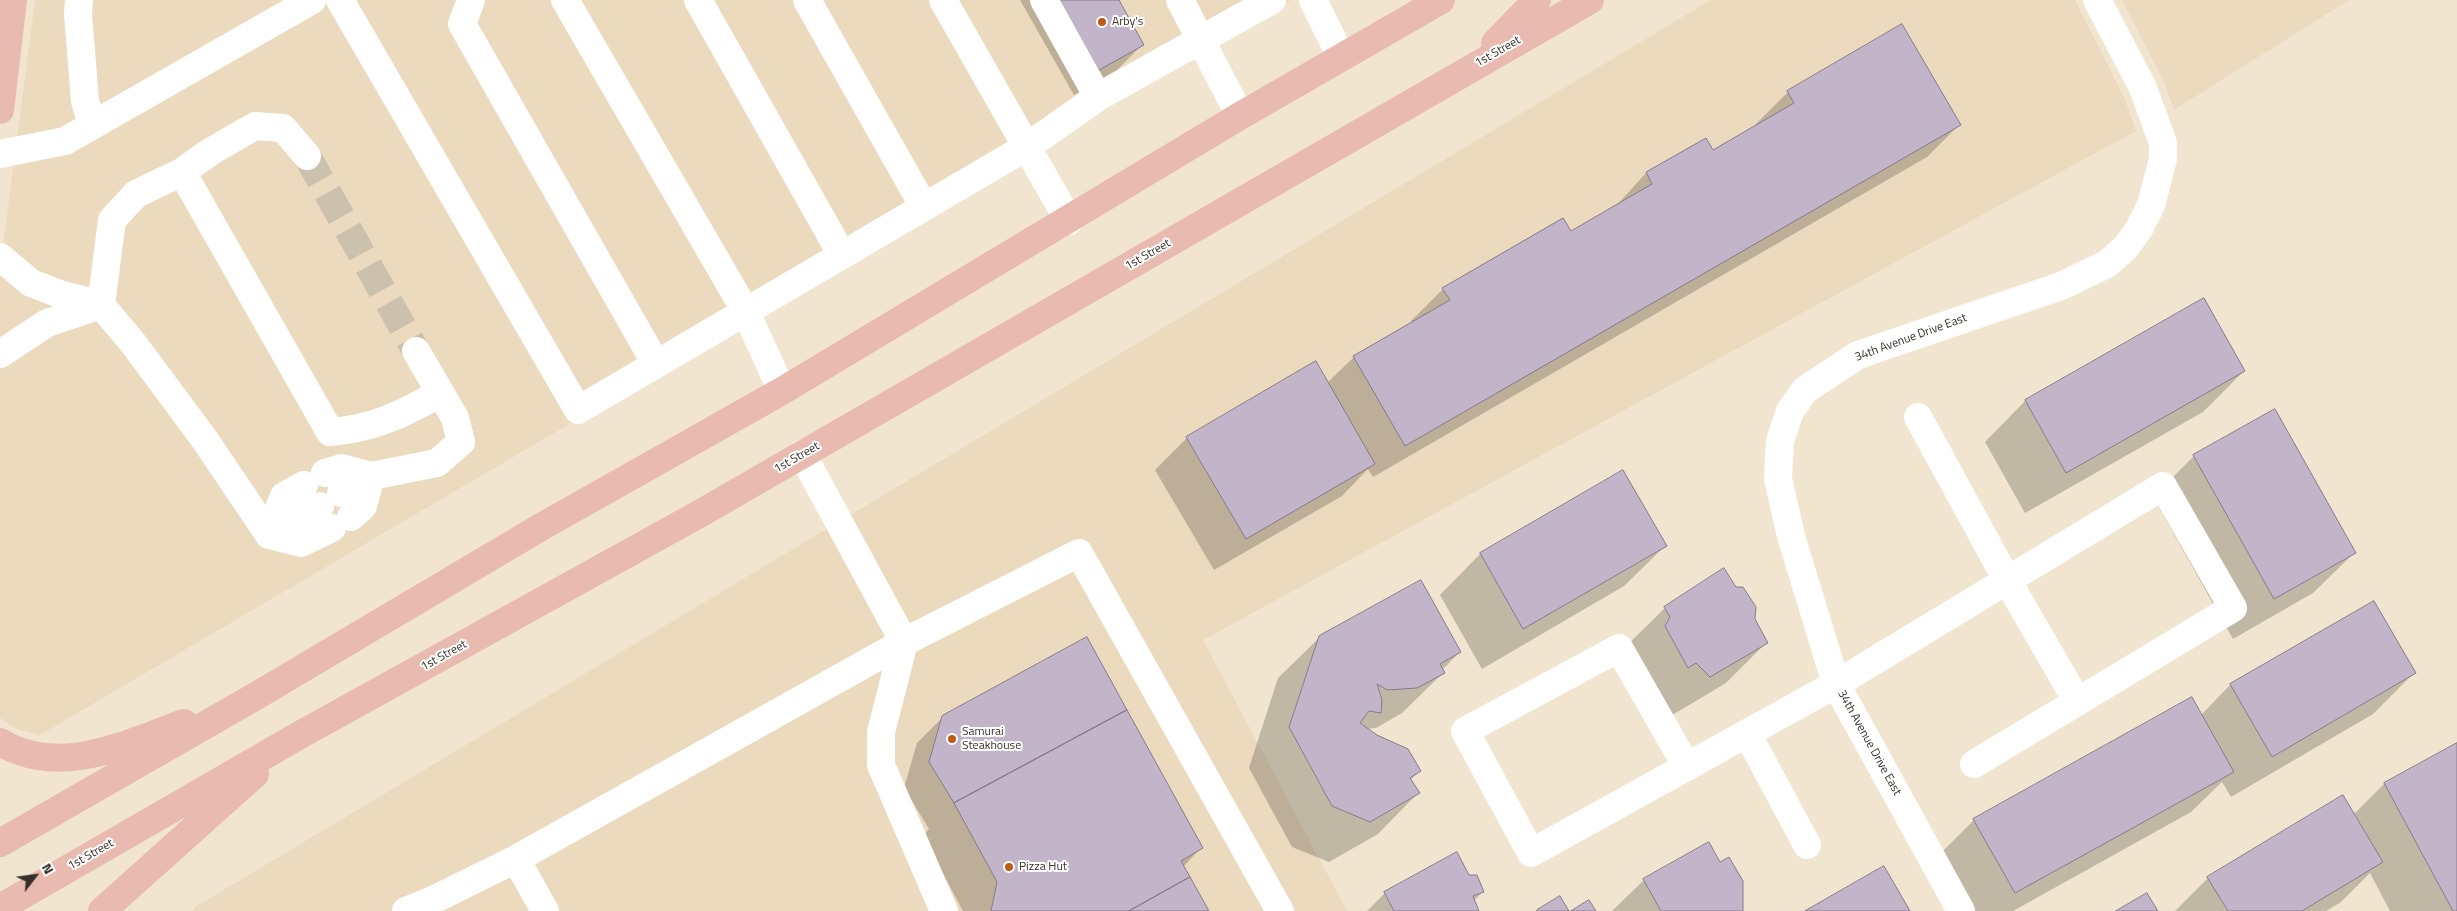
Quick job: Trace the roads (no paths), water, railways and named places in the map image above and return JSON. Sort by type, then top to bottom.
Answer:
[{"type":"main road","points":[[0,110],[13,0]]},
{"type":"main road","points":[[0,843],[256,696],[533,532],[782,391],[1069,221],[1240,116],[1441,0]]},
{"type":"main road","points":[[1474,66],[1537,0]]},
{"type":"main road","name":"1st Street","points":[[0,908],[298,736],[634,551],[1590,0]]},
{"type":"main road","points":[[0,742],[23,754],[43,757],[61,758],[102,752],[256,696]]},
{"type":"main road","points":[[102,911],[298,736]]},
{"type":"street","points":[[79,0],[78,14],[86,100],[92,125]]},
{"type":"street","points":[[0,154],[65,141],[312,0]]},
{"type":"street","points":[[340,0],[578,410],[1028,146],[1098,97],[1272,0]]},
{"type":"street","points":[[471,0],[462,24],[656,364]]},
{"type":"street","points":[[565,0],[746,312],[782,391]]},
{"type":"street","points":[[698,0],[842,255]]},
{"type":"street","points":[[807,0],[924,207]]},
{"type":"street","points":[[943,0],[1028,146],[1069,221]]},
{"type":"street","points":[[1044,0],[1098,97]]},
{"type":"street","points":[[1180,0],[1240,116]]},
{"type":"street","points":[[1313,0],[1342,57]]},
{"type":"street","name":"34th Avenue Drive East","points":[[1961,911],[1836,684],[1790,536],[1778,478],[1780,440],[1790,410],[1805,390],[1858,355],[2061,286],[2107,264],[2125,248],[2140,228],[2152,205],[2163,158],[2163,143],[2143,88],[2097,0]]},
{"type":"street","points":[[101,305],[112,220],[136,194],[182,172],[210,152],[255,126],[283,128],[306,156]]},
{"type":"street","points":[[182,172],[330,432],[355,430],[400,416],[440,393]]},
{"type":"street","points":[[0,257],[31,283],[60,294],[101,305],[133,343],[205,440],[269,535],[329,500],[342,468],[371,476],[437,463],[461,442],[455,418],[416,351]]},
{"type":"street","points":[[0,354],[47,323],[101,305]]},
{"type":"street","points":[[1918,417],[2007,580],[2077,701]]},
{"type":"street","points":[[802,454],[904,642],[881,732],[881,765],[944,911]]},
{"type":"street","points":[[329,500],[363,506],[371,476]]},
{"type":"street","points":[[1687,767],[1619,648],[1465,731],[1531,853],[1687,767],[1836,684],[2163,486],[2233,608],[1974,764]]},
{"type":"street","points":[[406,911],[433,900],[516,859],[904,642],[1079,553],[1280,911]]},
{"type":"street","points":[[1747,733],[1807,845]]},
{"type":"street","points":[[516,859],[545,911]]},
{"type":"tunnel","points":[[307,156],[416,351]]},
{"type":"place","name":"Arby's","points":[[1102,22]]},
{"type":"place","name":"Samurai Steakhouse","points":[[952,739]]},
{"type":"place","name":"Pizza Hut","points":[[1009,867]]}]
